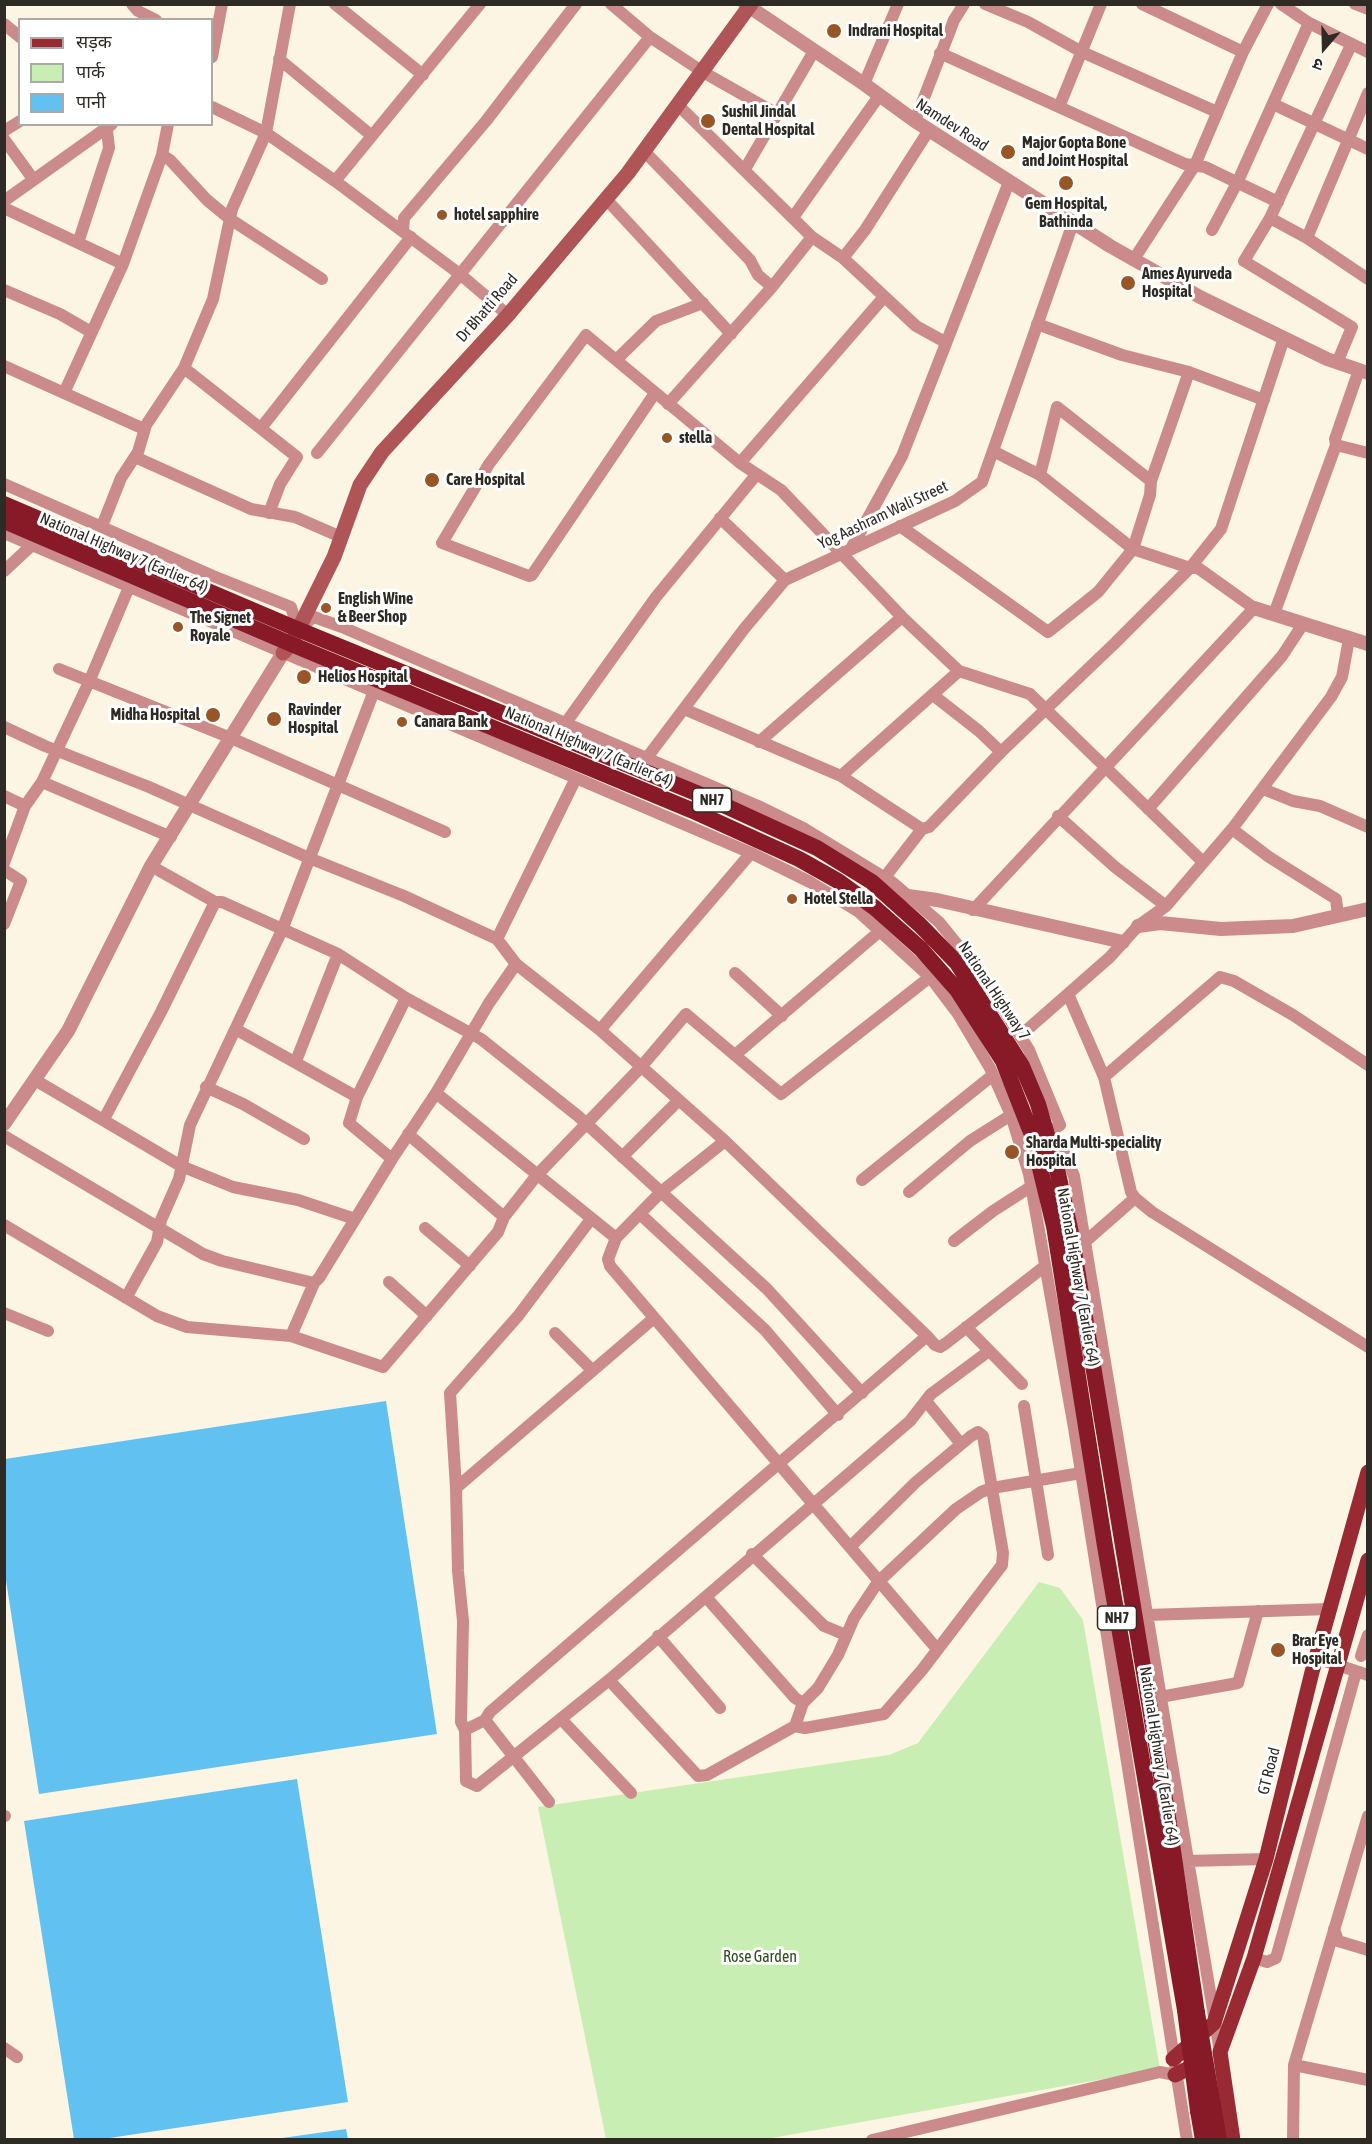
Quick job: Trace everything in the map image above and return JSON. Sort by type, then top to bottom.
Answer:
[{"type":"highway","name":"National Highway 7","points":[[4,504],[291,642],[775,827],[817,848],[872,882],[920,925],[957,963],[1022,1066],[1047,1134],[1071,1233],[1099,1403]]},
{"type":"highway","name":"National Highway 7 (Earlier 64)","points":[[4,521],[131,582],[291,642],[799,859],[838,881],[875,908],[921,949],[957,990],[982,1024],[1003,1061],[1032,1135],[1053,1226],[1103,1535],[1191,2012],[1206,2108]]},
{"type":"highway","name":"National Highway 7 (Earlier 64)","points":[[1099,1403],[1168,1817],[1191,2012]]},
{"type":"highway","name":"NH7","points":[[1203,2139],[1206,2108]]},
{"type":"highway","name":"NH7","points":[[1206,2108],[1219,2139]]},
{"type":"main road","name":"Dr Bhatti Road","points":[[291,642],[334,557],[360,485],[382,452],[508,315],[606,199],[644,151],[749,6]]},
{"type":"main road","name":"GT Road","points":[[1214,2023],[1266,1859],[1316,1658],[1368,1472]]},
{"type":"main road","points":[[1233,2139],[1220,2052],[1254,1958],[1368,1560]]},
{"type":"main road","points":[[1173,2059],[1214,2023]]},
{"type":"main road","points":[[1167,2074],[1220,2052]]},
{"type":"street","points":[[132,4],[152,18]]},
{"type":"street","points":[[213,45],[222,4]]},
{"type":"street","points":[[102,526],[121,478],[135,457],[144,429],[184,368],[213,299],[232,209],[266,133],[290,4]]},
{"type":"street","points":[[335,4],[423,75]]},
{"type":"street","points":[[261,428],[407,234],[404,218],[486,121],[576,4]]},
{"type":"street","points":[[611,4],[650,37],[702,72],[777,114]]},
{"type":"street","points":[[864,84],[898,4]]},
{"type":"street","points":[[915,121],[940,53],[954,20],[964,4]]},
{"type":"street","points":[[985,4],[1028,22],[1082,52],[1217,112]]},
{"type":"street","points":[[1059,107],[1101,4]]},
{"type":"street","points":[[1142,4],[1243,52]]},
{"type":"street","points":[[1134,260],[1195,165],[1243,52],[1268,4]]},
{"type":"street","points":[[1281,4],[1309,23],[1368,52]]},
{"type":"street","points":[[1355,4],[1368,9]]},
{"type":"street","name":"Namdev Road","points":[[749,6],[915,121],[1134,260],[1200,297],[1337,363],[1363,372]]},
{"type":"street","points":[[335,181],[423,75],[474,7]]},
{"type":"street","points":[[1212,230],[1239,181],[1309,23]]},
{"type":"street","points":[[4,24],[18,35]]},
{"type":"street","points":[[317,453],[461,275],[542,169],[650,37]]},
{"type":"street","points":[[1337,363],[1352,327],[1244,261],[1278,202],[1312,124],[1351,45]]},
{"type":"street","points":[[745,169],[814,51]]},
{"type":"street","points":[[940,53],[1185,164],[1205,166],[1278,202]]},
{"type":"street","points":[[279,59],[372,136]]},
{"type":"street","points":[[1307,238],[1368,93]]},
{"type":"street","points":[[794,216],[879,96]]},
{"type":"street","points":[[1273,104],[1349,142],[1368,149]]},
{"type":"street","points":[[678,105],[794,216],[812,237],[843,258],[916,326],[945,342]]},
{"type":"street","points":[[213,107],[266,133],[335,181],[461,275],[508,315]]},
{"type":"street","points":[[4,131],[18,122]]},
{"type":"street","points":[[64,393],[123,264],[162,155],[168,126]]},
{"type":"street","points":[[4,201],[110,127]]},
{"type":"street","points":[[78,243],[109,148],[110,127]]},
{"type":"street","points":[[843,258],[865,230],[929,130]]},
{"type":"street","points":[[4,139],[33,179]]},
{"type":"street","points":[[644,151],[750,260],[758,275],[772,287]]},
{"type":"street","points":[[162,155],[170,160],[207,200],[230,219],[322,279]]},
{"type":"street","points":[[846,551],[902,456],[1009,182]]},
{"type":"street","points":[[606,199],[731,334]]},
{"type":"street","points":[[4,208],[123,264]]},
{"type":"street","points":[[1270,218],[1307,238],[1368,279]]},
{"type":"street","name":"Yog Aashram Wali Street","points":[[646,759],[744,629],[785,580],[956,501],[982,482],[1073,222]]},
{"type":"street","points":[[668,404],[772,287],[812,237]]},
{"type":"street","points":[[4,290],[60,314],[91,332]]},
{"type":"street","points":[[740,463],[884,297]]},
{"type":"street","points":[[616,360],[656,321],[704,303]]},
{"type":"street","points":[[1037,324],[1122,355],[1188,372],[1263,400]]},
{"type":"street","points":[[655,393],[532,575],[529,576],[442,543],[489,464],[586,335],[740,463],[756,475],[767,478],[781,490],[846,551],[902,617],[959,671],[1025,691],[1203,862]]},
{"type":"street","points":[[885,877],[922,829],[929,827],[1001,752],[1190,568],[1221,529],[1284,338]]},
{"type":"street","points":[[4,366],[144,429]]},
{"type":"street","points":[[184,368],[297,457],[280,484],[269,513]]},
{"type":"street","points":[[900,526],[1048,632],[1098,592],[1133,549],[1150,495],[1151,481],[1188,372]]},
{"type":"street","points":[[1274,614],[1336,445],[1335,439],[1363,372]]},
{"type":"street","points":[[1040,475],[1057,407],[1151,481]]},
{"type":"street","points":[[1336,445],[1368,453]]},
{"type":"street","points":[[993,451],[1040,475],[1133,549],[1190,568],[1198,568],[1254,608],[1368,644]]},
{"type":"street","points":[[135,457],[251,510],[295,517],[341,537]]},
{"type":"street","points":[[565,724],[656,597],[756,475]]},
{"type":"street","points":[[4,484],[213,576],[291,607],[291,642]]},
{"type":"street","points":[[720,518],[785,580]]},
{"type":"street","points":[[4,533],[131,582],[90,682],[42,782],[26,806],[4,863]]},
{"type":"street","points":[[4,571],[32,544]]},
{"type":"street","points":[[973,910],[1058,816],[1254,608]]},
{"type":"street","points":[[4,1124],[68,1031],[151,866],[291,642],[315,617],[758,806],[839,847],[885,877],[939,922],[967,957],[1029,1050],[1060,1125],[1047,1134],[1060,1141],[1074,1176],[1220,2052]]},
{"type":"street","points":[[759,742],[902,617]]},
{"type":"street","points":[[1148,809],[1282,656],[1303,624]]},
{"type":"street","points":[[1020,1036],[1068,994],[1138,926],[1166,906],[1232,829],[1331,697],[1342,677],[1349,639]]},
{"type":"street","points":[[291,642],[374,691],[751,853],[810,882],[859,912],[930,977],[958,1014],[993,1075],[1011,1115],[1032,1186],[1169,2019],[1173,2059],[1167,2074],[1186,2139]]},
{"type":"street","points":[[59,669],[231,738],[445,832]]},
{"type":"street","points":[[841,777],[959,671]]},
{"type":"street","points":[[126,1298],[158,1242],[161,1220],[175,1188],[190,1125],[206,1087],[237,1030],[282,930],[374,691]]},
{"type":"street","points":[[933,695],[979,731],[1001,752]]},
{"type":"street","points":[[684,709],[841,777],[922,829]]},
{"type":"street","points":[[4,727],[309,858],[404,896],[497,939],[516,964],[600,1030],[725,1141],[940,1347],[1045,1266]]},
{"type":"street","points":[[497,939],[576,778]]},
{"type":"street","points":[[42,782],[171,837]]},
{"type":"street","points":[[1263,789],[1293,801],[1320,806],[1368,827]]},
{"type":"street","points":[[4,796],[26,806]]},
{"type":"street","points":[[1058,816],[1115,867],[1166,906]]},
{"type":"street","points":[[1232,829],[1269,857],[1336,900],[1338,916]]},
{"type":"street","points":[[600,1030],[751,853]]},
{"type":"street","points":[[151,866],[215,902],[222,902],[338,954],[406,998],[471,1034],[584,1124],[767,1289],[862,1393]]},
{"type":"street","points":[[4,870],[21,881],[4,924]]},
{"type":"street","points":[[908,896],[937,900],[973,910],[1123,942]]},
{"type":"street","points":[[104,1119],[161,1012],[215,902]]},
{"type":"street","points":[[1138,926],[1160,923],[1221,929],[1293,926],[1368,909]]},
{"type":"street","points":[[735,1055],[880,931]]},
{"type":"street","points":[[296,1061],[338,954]]},
{"type":"street","points":[[291,1336],[314,1282],[319,1278],[392,1159],[436,1093],[489,1002],[516,964]]},
{"type":"street","points":[[735,973],[782,1016]]},
{"type":"street","points":[[4,1225],[157,1316],[187,1327],[291,1336],[383,1366],[498,1232],[504,1217],[537,1175],[641,1067],[686,1014],[781,1094],[930,977]]},
{"type":"street","points":[[1104,1077],[1220,977],[1234,981],[1293,1015],[1368,1065]]},
{"type":"street","points":[[1068,994],[1104,1077],[1131,1192],[1135,1198],[1152,1212],[1368,1347]]},
{"type":"street","points":[[392,1159],[349,1123],[357,1096],[406,998]]},
{"type":"street","points":[[237,1030],[357,1096]]},
{"type":"street","points":[[862,1180],[993,1075]]},
{"type":"street","points":[[34,1080],[181,1166],[232,1187],[298,1200],[355,1219]]},
{"type":"street","points":[[206,1087],[243,1104],[304,1139]]},
{"type":"street","points":[[436,1093],[616,1239]]},
{"type":"street","points":[[622,1157],[679,1100]]},
{"type":"street","points":[[909,1192],[970,1141],[1011,1115]]},
{"type":"street","points":[[408,1134],[504,1217]]},
{"type":"street","points":[[4,1136],[161,1229],[222,1261],[314,1282]]},
{"type":"street","points":[[725,1141],[661,1192],[616,1239],[608,1259],[610,1266],[811,1505],[937,1649]]},
{"type":"street","points":[[954,1241],[993,1211],[1032,1186]]},
{"type":"street","points":[[1086,1241],[1135,1198]]},
{"type":"street","points":[[640,1214],[765,1330],[838,1415]]},
{"type":"street","points":[[591,1219],[518,1316],[450,1394],[458,1571],[463,1621],[461,1722],[465,1730],[466,1781],[477,1786],[609,1680],[706,1597],[752,1554],[910,1421],[931,1394],[989,1351]]},
{"type":"street","points":[[425,1228],[470,1266]]},
{"type":"street","points":[[389,1282],[427,1316]]},
{"type":"street","points":[[4,1313],[48,1331]]},
{"type":"street","points":[[456,1488],[654,1318]]},
{"type":"street","points":[[966,1327],[1022,1384]]},
{"type":"street","points":[[555,1334],[592,1370]]},
{"type":"street","points":[[465,1730],[485,1720],[490,1712],[838,1415],[927,1336]]},
{"type":"street","points":[[926,1401],[962,1444]]},
{"type":"street","points":[[1024,1406],[1048,1555]]},
{"type":"street","points":[[609,1680],[698,1776],[707,1775],[795,1726],[805,1728],[884,1714],[1002,1565],[1003,1553],[983,1436],[978,1432],[916,1482],[850,1547]]},
{"type":"street","points":[[795,1726],[803,1703],[818,1688],[838,1655],[854,1618],[878,1582],[956,1509],[981,1492],[992,1488],[1081,1473]]},
{"type":"street","points":[[752,1554],[824,1626],[846,1635]]},
{"type":"street","points":[[706,1597],[795,1698],[803,1703]]},
{"type":"street","points":[[1147,1615],[1329,1609]]},
{"type":"street","points":[[1160,1697],[1238,1683],[1258,1611]]},
{"type":"street","points":[[1361,1656],[1368,1635]]},
{"type":"street","points":[[658,1636],[720,1708]]},
{"type":"street","points":[[1254,1958],[1267,1962],[1275,1958],[1362,1673],[1316,1658]]},
{"type":"street","points":[[561,1719],[631,1792]]},
{"type":"street","points":[[485,1720],[549,1802]]},
{"type":"street","points":[[1293,2139],[1294,2065],[1334,1929],[1364,1845],[1368,1816]]},
{"type":"street","points":[[1187,1861],[1266,1859]]},
{"type":"street","points":[[1334,1929],[1338,1941],[1368,1950]]},
{"type":"street","points":[[4,2048],[17,2057]]},
{"type":"street","points":[[1294,2065],[1368,2080]]},
{"type":"street","points":[[872,2139],[1167,2074]]},
{"type":"green space","name":"Rose Garden","points":[[1039,1582],[1060,1588],[1083,1620],[1160,2069],[766,2139],[606,2139],[538,1807],[889,1755],[918,1743]]},
{"type":"water","points":[[386,1401],[437,1734],[39,1794],[5,1574],[5,1459]]},
{"type":"water","points":[[297,1779],[348,2102],[103,2139],[74,2139],[24,1821]]},
{"type":"water","points":[[346,2129],[348,2139],[275,2139]]},
{"type":"place","name":"Indrani Hospital","points":[[834,31]]},
{"type":"place","name":"Sushil Jindal Dental Hospital","points":[[708,121]]},
{"type":"place","name":"Major Gopta Bone and Joint Hospital","points":[[1008,152]]},
{"type":"place","name":"Gem Hospital, Bathinda","points":[[1066,183]]},
{"type":"place","name":"hotel sapphire","points":[[442,215]]},
{"type":"place","name":"Ames Ayurveda Hospital","points":[[1128,283]]},
{"type":"place","name":"stella","points":[[667,438]]},
{"type":"place","name":"Care Hospital","points":[[432,480]]},
{"type":"place","name":"English Wine & Beer Shop","points":[[326,608]]},
{"type":"place","name":"The Signet Royale","points":[[178,627]]},
{"type":"place","name":"Helios Hospital","points":[[304,677]]},
{"type":"place","name":"Midha Hospital","points":[[213,715]]},
{"type":"place","name":"Ravinder Hospital","points":[[274,719]]},
{"type":"place","name":"Canara Bank","points":[[402,722]]},
{"type":"place","name":"Hotel Stella","points":[[792,899]]},
{"type":"place","name":"Sharda Multi-speciality Hospital","points":[[1012,1152]]},
{"type":"place","name":"Brar Eye Hospital","points":[[1278,1650]]}]
